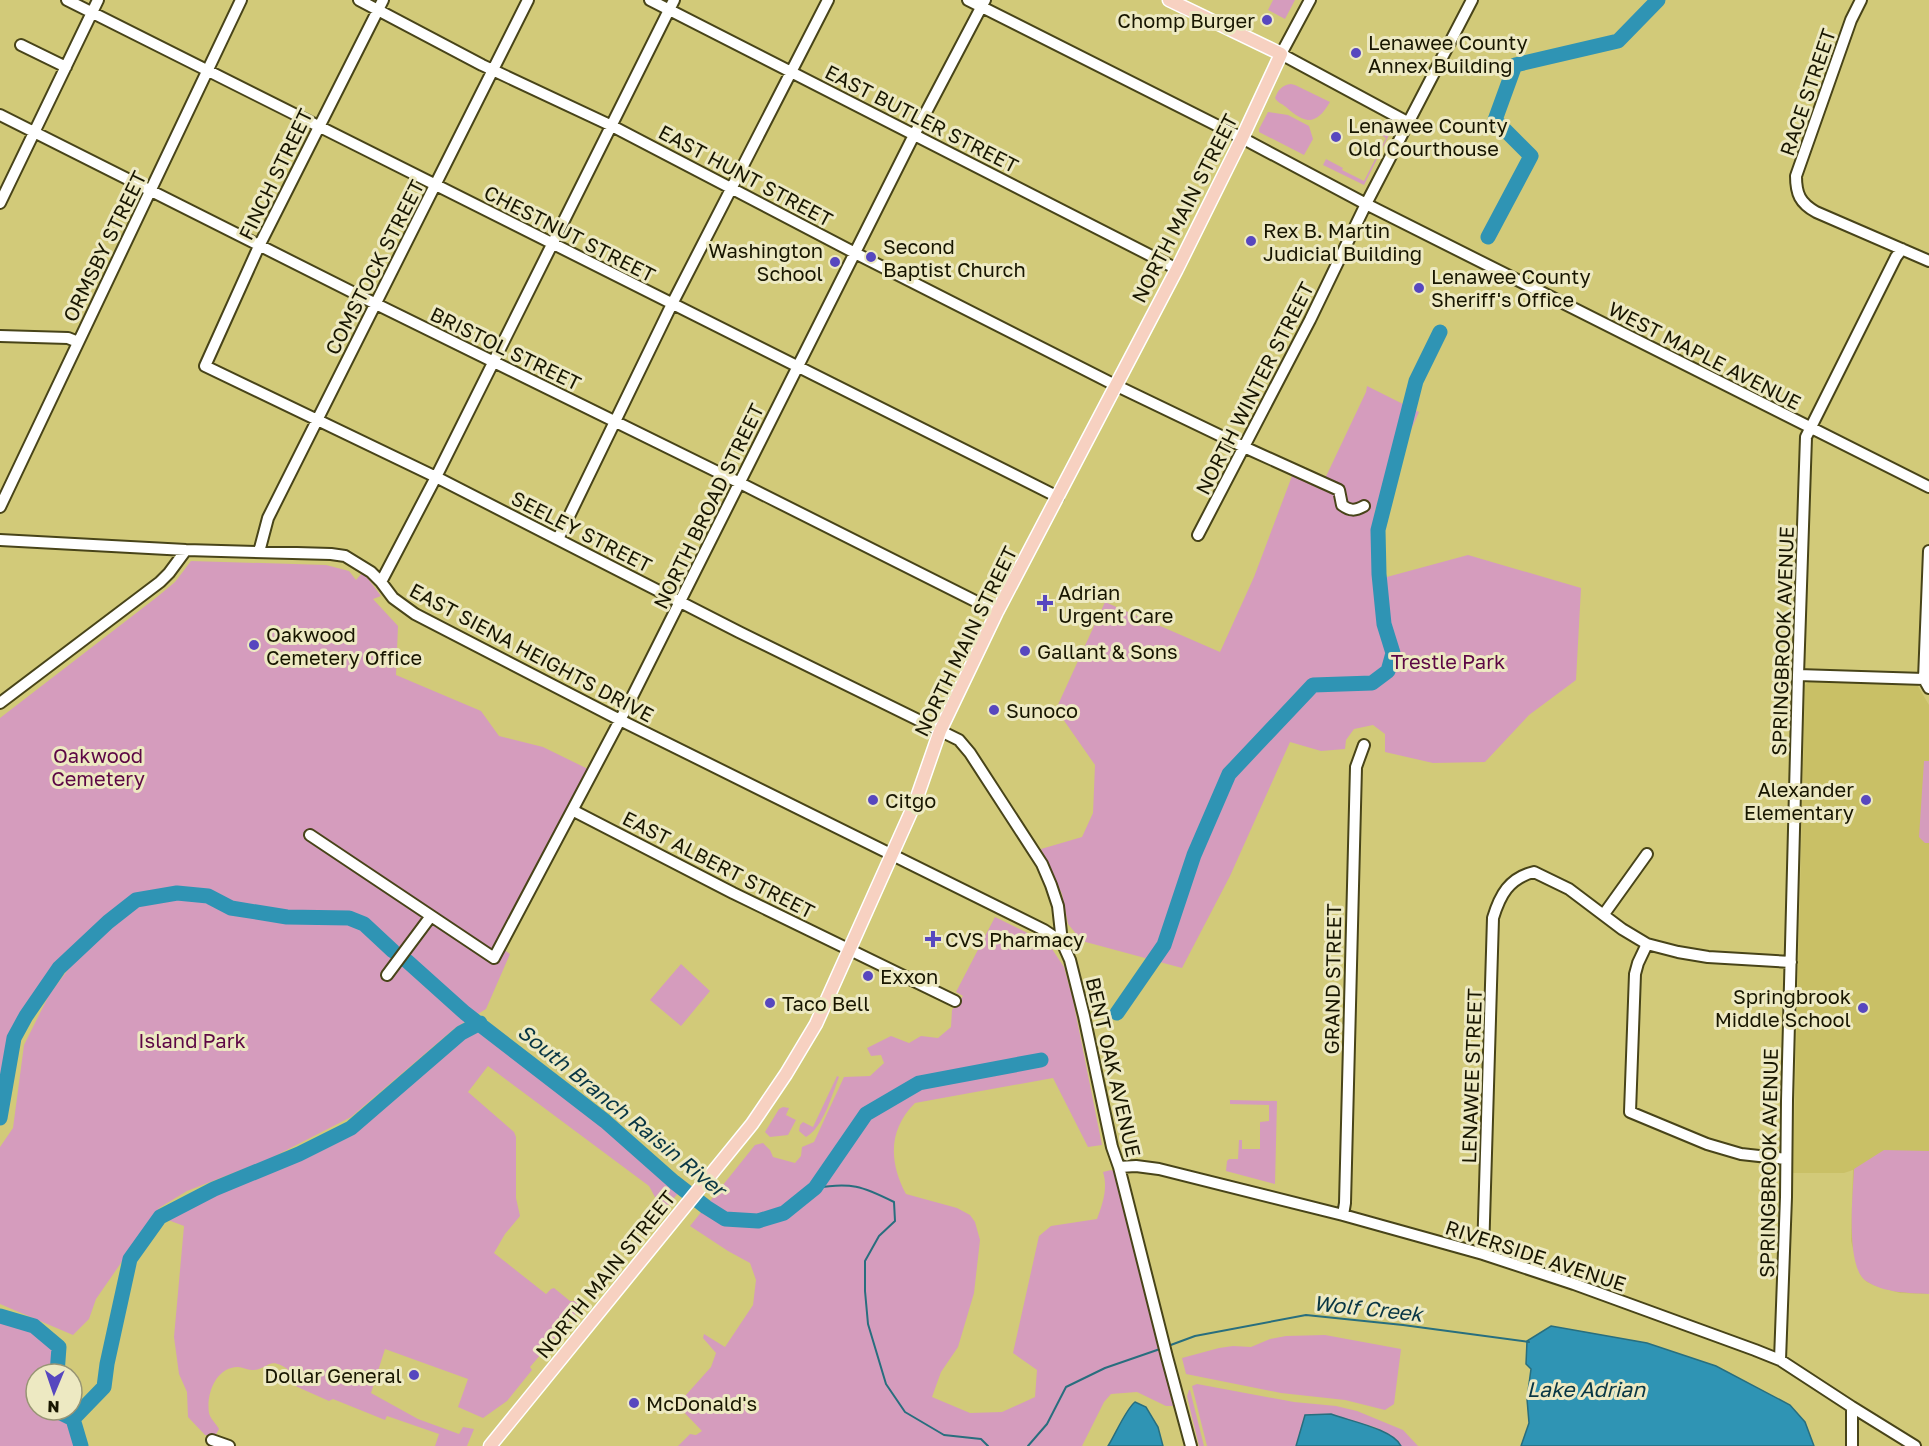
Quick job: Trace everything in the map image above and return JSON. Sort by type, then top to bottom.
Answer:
[{"type":"main road","points":[[1169,0],[1281,54]]},
{"type":"main road","name":"NORTH MAIN STREET","points":[[490,1446],[752,1124],[816,1024],[893,855],[915,803],[940,731],[997,612],[1177,269],[1281,54]]},
{"type":"street","name":"CHESTNUT STREET","points":[[67,0],[1058,497]]},
{"type":"street","points":[[0,203],[98,0]]},
{"type":"street","name":"ORMSBY STREET","points":[[0,507],[241,0]]},
{"type":"street","name":"EAST HUNT STREET","points":[[359,0],[381,5],[493,70],[612,126],[1115,385],[1339,490],[1342,505],[1348,510],[1356,511],[1364,507]]},
{"type":"street","name":"COMSTOCK STREET","points":[[259,552],[268,518],[528,0]]},
{"type":"street","name":"EAST BUTLER STREET","points":[[650,0],[672,5],[793,72],[1177,269]]},
{"type":"street","points":[[558,539],[672,304],[828,0]]},
{"type":"street","name":"WEST MAPLE AVENUE","points":[[968,0],[983,4],[1366,204],[1929,487]]},
{"type":"street","name":"NORTH MAIN STREET","points":[[1281,54],[1310,0]]},
{"type":"street","name":"NORTH WINTER STREET","points":[[1198,535],[1472,0]]},
{"type":"street","name":"RACE STREET","points":[[1861,0],[1851,20],[1796,176],[1796,188],[1804,205],[1816,212],[1902,249]]},
{"type":"street","name":"NORTH BROAD STREET","points":[[309,835],[494,958],[574,811],[914,135],[983,4]]},
{"type":"street","name":"FINCH STREET","points":[[205,366],[260,244],[381,5]]},
{"type":"street","points":[[381,582],[436,477],[672,5]]},
{"type":"street","points":[[21,45],[66,68]]},
{"type":"street","points":[[1281,54],[1409,123]]},
{"type":"street","name":"BRISTOL STREET","points":[[0,115],[997,612]]},
{"type":"street","points":[[1902,249],[1929,261]]},
{"type":"street","name":"SPRINGBROOK AVENUE","points":[[1780,1360],[1806,437],[1902,249]]},
{"type":"street","points":[[0,336],[68,338],[78,342]]},
{"type":"street","name":"SEELEY STREET","points":[[205,366],[436,477],[739,632],[940,731]]},
{"type":"street","name":"EAST SIENA HEIGHTS DRIVE","points":[[0,540],[345,556],[371,572],[393,598],[415,614],[620,720],[1044,930],[1062,942]]},
{"type":"street","points":[[0,703],[160,582],[186,550]]},
{"type":"street","points":[[1798,675],[1926,684],[1929,551]]},
{"type":"street","name":"BENT OAK AVENUE","points":[[940,731],[959,740],[970,753],[1042,864],[1052,885],[1058,906],[1062,942],[1070,960],[1092,1048],[1112,1147],[1191,1446]]},
{"type":"street","name":"GRAND STREET","points":[[1343,1215],[1356,768],[1364,745]]},
{"type":"street","name":"EAST ALBERT STREET","points":[[574,811],[733,893],[955,1001]]},
{"type":"street","points":[[1647,854],[1604,914],[1622,929],[1647,944],[1678,952],[1708,957],[1791,962]]},
{"type":"street","name":"LENAWEE STREET","points":[[1483,1254],[1493,918],[1498,900],[1515,879],[1534,872],[1569,888],[1604,914]]},
{"type":"street","points":[[387,975],[431,916]]},
{"type":"street","points":[[1647,944],[1635,974],[1630,1112],[1697,1140],[1734,1152],[1786,1159]]},
{"type":"street","name":"RIVERSIDE AVENUE","points":[[1119,1167],[1159,1169],[1343,1215],[1483,1254],[1574,1284],[1780,1360],[1916,1446]]},
{"type":"street","points":[[1852,1407],[1852,1446]]},
{"type":"street","points":[[212,1440],[229,1446]]},
{"type":"shaded area","name":"Springbrook Middle School","points":[[1812,679],[1916,683],[1929,705],[1929,1294],[1900,1293],[1867,1282],[1860,1274],[1851,1241],[1853,1170],[1844,1173],[1793,1173],[1805,685]]},
{"type":"green space","points":[[1273,0],[1295,0],[1285,19],[1268,10]]},
{"type":"green space","points":[[1291,84],[1330,102],[1315,119],[1299,117],[1275,98],[1281,88]]},
{"type":"green space","points":[[1268,112],[1288,115],[1309,126],[1313,139],[1304,155],[1259,132]]},
{"type":"green space","points":[[1381,128],[1390,133],[1364,185],[1323,165],[1326,159],[1364,181],[1386,138],[1379,134]]},
{"type":"green space","name":"Trestle Park","points":[[1367,386],[1419,412],[1375,510],[1372,581],[1468,555],[1581,588],[1576,680],[1529,715],[1485,762],[1433,763],[1385,752],[1385,734],[1373,725],[1354,729],[1346,740],[1345,749],[1321,751],[1290,742],[1230,876],[1182,968],[1082,941],[1068,924],[1062,894],[1041,849],[1082,837],[1093,813],[1095,765],[1056,709],[1105,602],[1220,652],[1254,577],[1292,476],[1321,487]]},
{"type":"green space","points":[[191,561],[326,565],[349,571],[356,580],[363,572],[381,596],[373,599],[398,626],[396,675],[481,711],[499,736],[543,747],[588,769],[496,944],[510,954],[486,1009],[455,1028],[351,1117],[271,1158],[187,1191],[159,1208],[96,1299],[89,1319],[73,1335],[0,1304],[0,1147],[13,1128],[24,1045],[49,995],[82,951],[112,922],[138,903],[158,898],[216,900],[208,896],[177,893],[136,900],[107,922],[59,968],[26,1016],[14,1038],[0,1118],[0,718],[157,597],[175,582]]},
{"type":"green space","points":[[1924,761],[1929,761],[1929,843],[1925,843],[1919,837]]},
{"type":"green space","points":[[995,917],[1048,943],[1064,967],[1073,1000],[1102,1145],[1088,1147],[1053,1078],[915,1103],[906,1113],[896,1135],[894,1158],[900,1182],[906,1194],[957,1208],[970,1215],[975,1222],[980,1240],[974,1293],[958,1347],[941,1372],[932,1397],[970,1413],[1002,1412],[1035,1397],[1037,1370],[1013,1353],[1039,1236],[1051,1226],[1097,1219],[1105,1190],[1103,1172],[1111,1170],[1115,1172],[1173,1406],[1166,1406],[1137,1392],[1111,1394],[1104,1402],[1082,1446],[678,1446],[690,1434],[696,1435],[702,1431],[677,1405],[711,1367],[716,1353],[703,1338],[704,1334],[725,1347],[753,1305],[756,1280],[750,1263],[690,1226],[755,1145],[763,1143],[773,1157],[795,1163],[801,1156],[802,1147],[814,1142],[844,1077],[870,1076],[884,1063],[881,1055],[871,1056],[867,1048],[891,1036],[909,1043],[921,1036],[938,1038],[951,1027],[952,1010],[963,996],[956,992]]},
{"type":"green space","points":[[681,964],[710,991],[681,1026],[650,1000]]},
{"type":"green space","points":[[480,1023],[605,1121],[682,1188],[663,1212],[649,1186],[488,1066],[468,1092],[514,1132],[516,1137],[516,1198],[520,1216],[505,1234],[494,1253],[546,1294],[554,1288],[570,1301],[587,1301],[530,1367],[532,1370],[507,1401],[483,1418],[458,1407],[468,1379],[385,1349],[371,1393],[418,1419],[459,1434],[463,1427],[474,1429],[467,1446],[435,1446],[439,1434],[387,1416],[385,1420],[333,1399],[329,1401],[293,1385],[290,1371],[273,1363],[250,1370],[230,1368],[218,1377],[211,1390],[208,1406],[210,1415],[219,1429],[215,1436],[205,1435],[188,1417],[187,1392],[179,1374],[174,1337],[184,1226],[160,1217],[214,1189],[299,1154],[351,1128],[461,1033]]},
{"type":"green space","points":[[837,1076],[839,1077],[822,1119],[812,1133],[806,1137],[799,1131],[800,1125],[803,1122],[813,1127]]},
{"type":"green space","points":[[1230,1100],[1277,1101],[1275,1184],[1226,1171],[1229,1159],[1238,1159],[1239,1140],[1242,1140],[1242,1149],[1260,1149],[1260,1122],[1269,1121],[1269,1105],[1230,1104]]},
{"type":"green space","points":[[789,1108],[786,1115],[796,1120],[788,1135],[770,1137],[765,1132],[779,1109]]},
{"type":"green space","points":[[1884,1150],[1929,1151],[1929,1294],[1897,1292],[1873,1285],[1859,1273],[1855,1261],[1852,1229],[1854,1169]]},
{"type":"green space","points":[[0,1316],[34,1326],[59,1347],[58,1362],[24,1362],[24,1422],[74,1422],[81,1446],[0,1446]]},
{"type":"green space","points":[[1325,1335],[1401,1349],[1394,1404],[1385,1410],[1345,1400],[1281,1393],[1186,1374],[1182,1358],[1219,1348],[1251,1347],[1270,1339],[1286,1336]]},
{"type":"green space","points":[[1197,1384],[1357,1411],[1403,1430],[1418,1446],[1401,1446],[1374,1427],[1356,1424],[1296,1442],[1296,1446],[1207,1446],[1192,1386]]},
{"type":"green space","points":[[1189,1390],[1204,1446],[1199,1446],[1187,1396]]},
{"type":"water","name":"Lake Adrian","points":[[1551,1326],[1647,1343],[1716,1366],[1790,1405],[1805,1422],[1814,1446],[1521,1446],[1529,1423],[1527,1399],[1531,1369],[1526,1364],[1527,1341]]},
{"type":"water","points":[[1135,1402],[1146,1407],[1158,1427],[1163,1446],[1108,1446],[1124,1416]]},
{"type":"water","points":[[1331,1414],[1380,1430],[1401,1446],[1296,1446],[1305,1415]]},
{"type":"waterway","name":"South Branch Raisin River","points":[[1488,237],[1531,156],[1495,120],[1515,65],[1618,41],[1658,0]]},
{"type":"waterway","name":"South Branch Raisin River","points":[[1117,1013],[1164,945],[1194,855],[1229,774],[1313,685],[1372,683],[1388,671],[1393,653],[1384,624],[1379,574],[1378,530],[1416,381],[1440,332]]},
{"type":"waterway","name":"South Branch Raisin River","points":[[0,1118],[14,1038],[26,1016],[59,968],[108,922],[136,900],[177,893],[208,896],[231,908],[287,917],[349,918],[364,924],[393,951]]},
{"type":"waterway","name":"South Branch Raisin River","points":[[407,961],[465,1013],[605,1121],[674,1182],[725,1219],[758,1221],[784,1213],[815,1188],[866,1114],[919,1083],[1041,1060]]},
{"type":"waterway","name":"South Branch Raisin River","points":[[84,1408],[104,1387],[130,1259],[160,1217],[214,1189],[299,1154],[351,1128],[461,1033],[480,1023]]},
{"type":"waterway","name":"Wolf Creek","points":[[815,1188],[838,1185],[856,1187],[894,1202],[895,1221],[879,1236],[865,1261],[868,1324],[886,1384],[905,1412],[944,1435],[981,1439],[988,1446]]},
{"type":"waterway","name":"Wolf Creek","points":[[1168,1346],[1195,1336],[1306,1315],[1529,1342]]},
{"type":"waterway","name":"South Branch Raisin River","points":[[0,1316],[34,1326],[59,1347],[58,1362]]},
{"type":"waterway","name":"Wolf Creek","points":[[1028,1446],[1047,1424],[1066,1387],[1105,1368],[1160,1349]]},
{"type":"waterway","name":"South Branch Raisin River","points":[[74,1422],[81,1446]]},
{"type":"place","name":"Chomp Burger","points":[[1267,20]]},
{"type":"place","name":"Lenawee County Annex Building","points":[[1356,53]]},
{"type":"place","name":"Lenawee County Old Courthouse","points":[[1336,137]]},
{"type":"place","name":"Rex B. Martin Judicial Building","points":[[1251,241]]},
{"type":"place","name":"Second Baptist Church","points":[[871,257]]},
{"type":"place","name":"Washington School","points":[[835,262]]},
{"type":"place","name":"Lenawee County Sheriff's Office","points":[[1419,288]]},
{"type":"place","name":"Adrian Urgent Care","points":[[1045,603]]},
{"type":"place","name":"Oakwood Cemetery Office","points":[[254,645]]},
{"type":"place","name":"Gallant & Sons","points":[[1025,651]]},
{"type":"place","name":"Sunoco","points":[[994,710]]},
{"type":"place","name":"Citgo","points":[[873,800]]},
{"type":"place","name":"Alexander Elementary","points":[[1866,800]]},
{"type":"place","name":"CVS Pharmacy","points":[[933,939]]},
{"type":"place","name":"Exxon","points":[[868,976]]},
{"type":"place","name":"Taco Bell","points":[[770,1003]]},
{"type":"place","name":"Springbrook Middle School","points":[[1863,1008]]},
{"type":"place","name":"Dollar General","points":[[414,1375]]},
{"type":"place","name":"McDonald's","points":[[634,1403]]},
{"type":"park label","name":"Oakwood Cemetery","points":[[98,766]]},
{"type":"park label","name":"Island Park","points":[[192,1040]]}]
